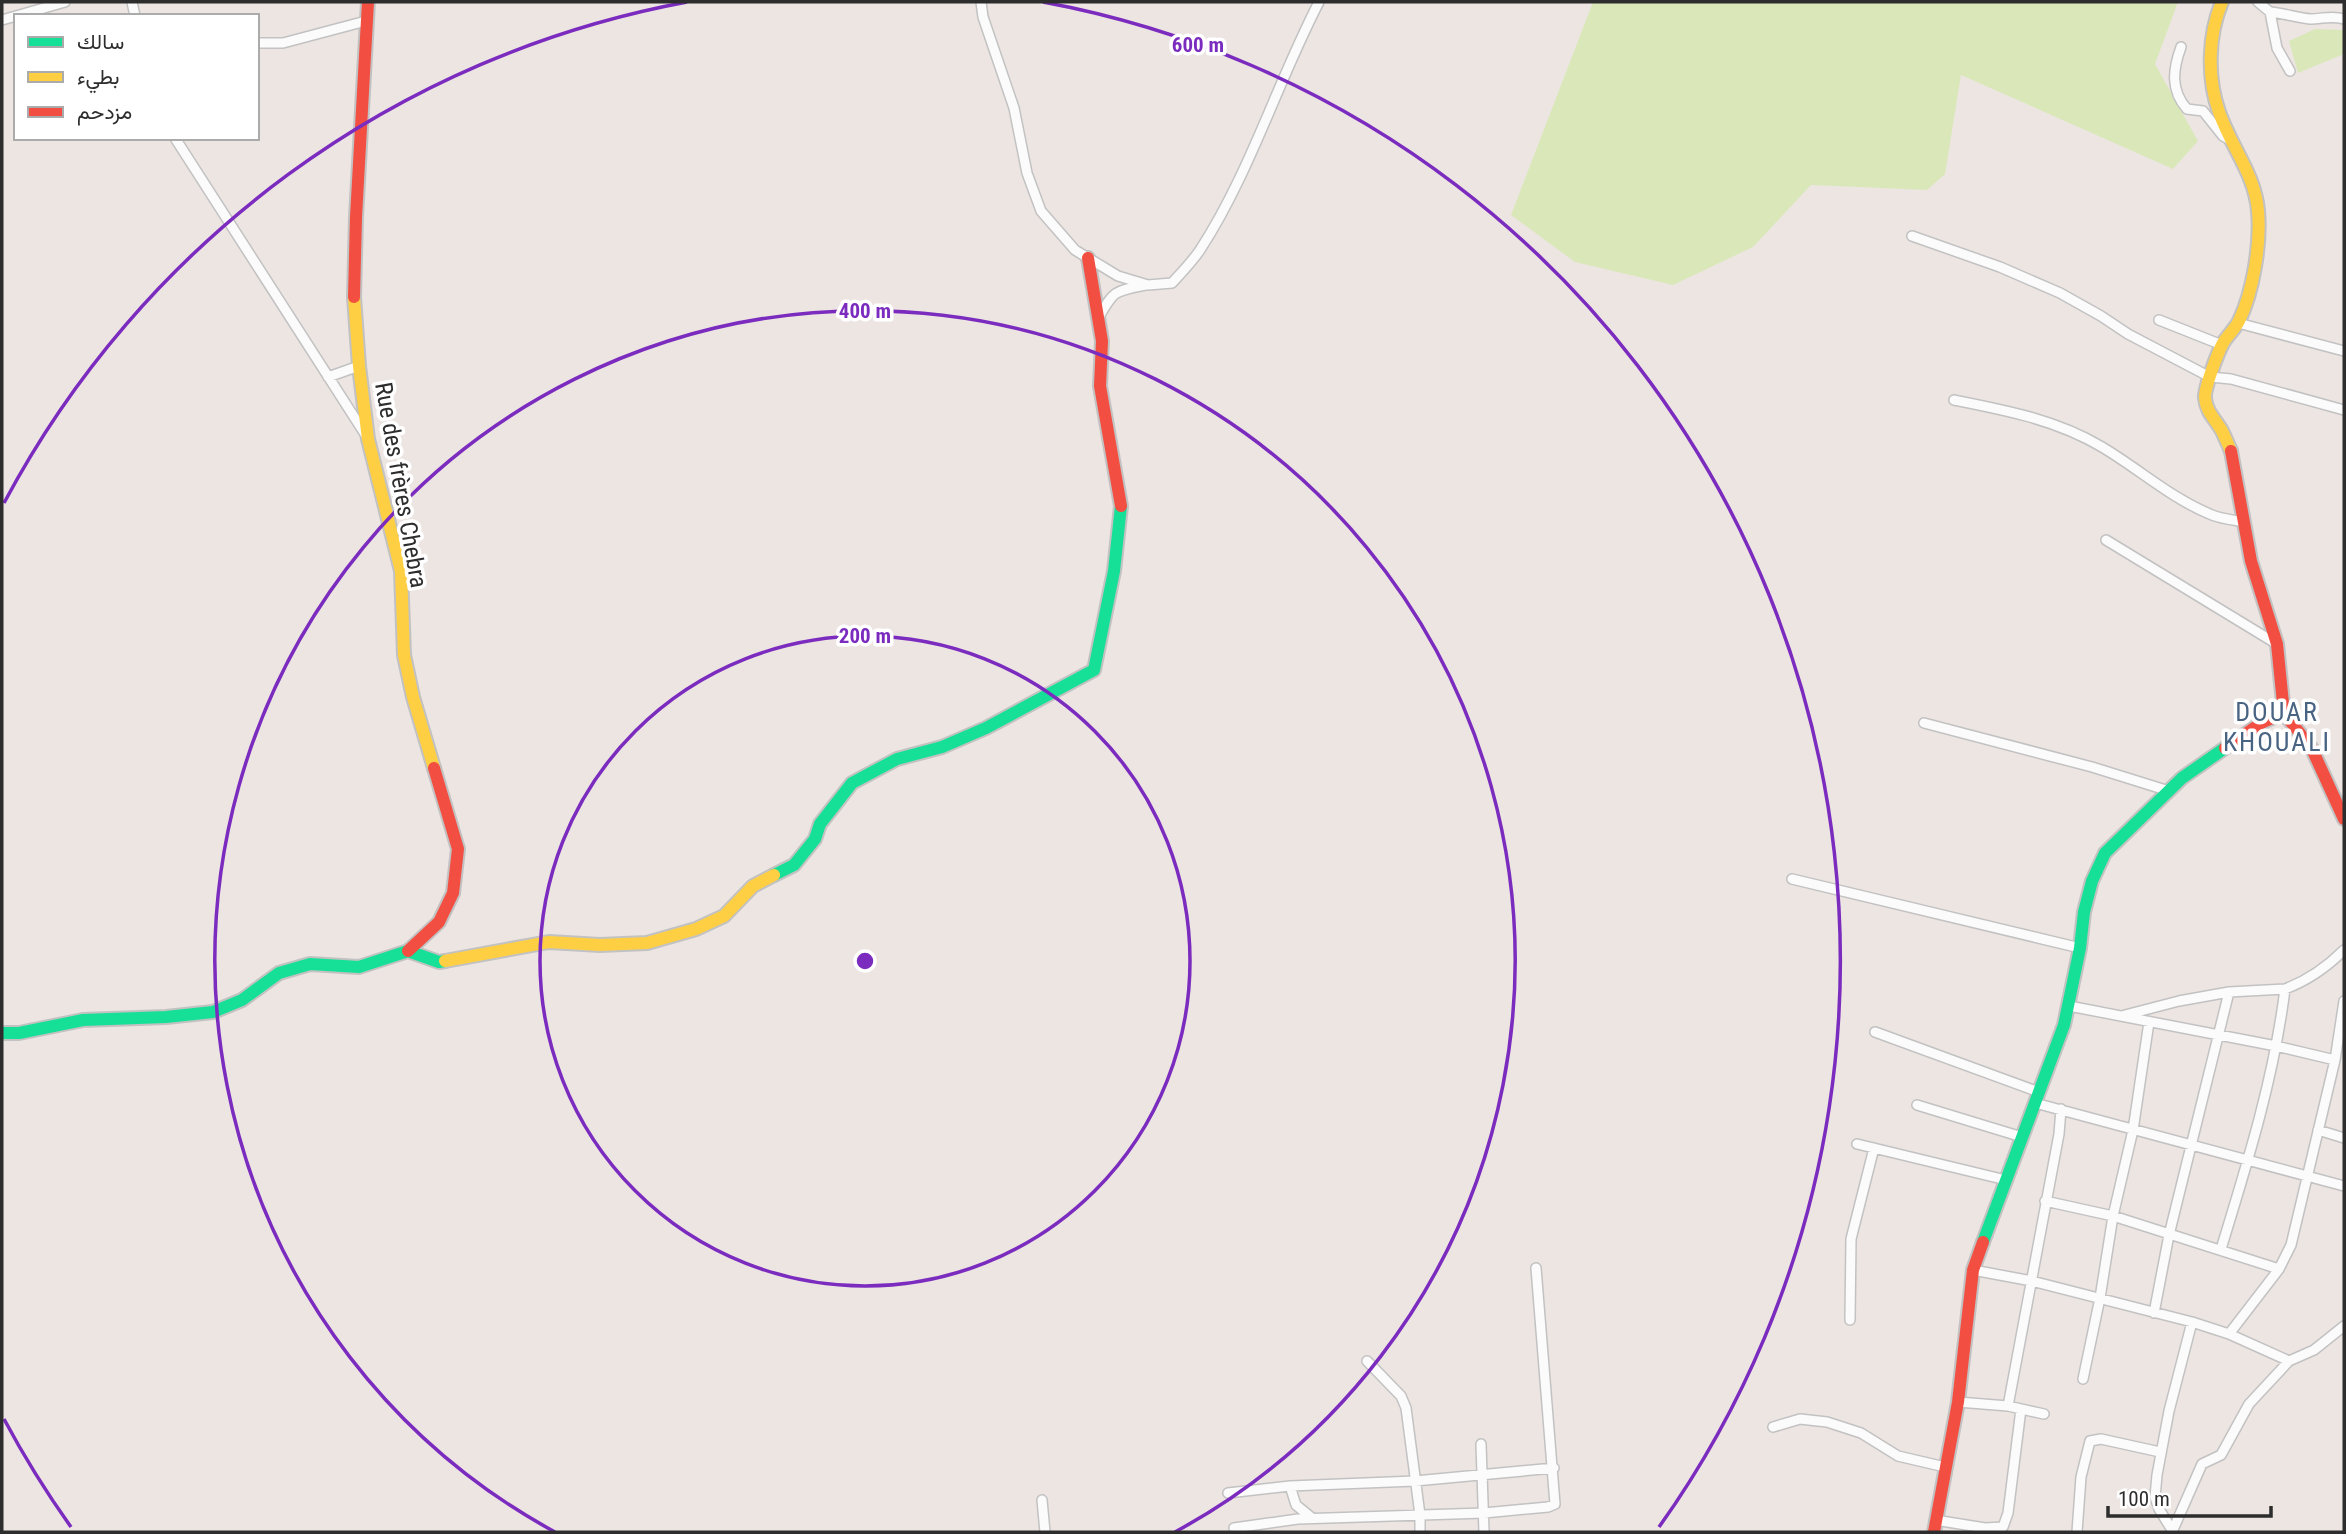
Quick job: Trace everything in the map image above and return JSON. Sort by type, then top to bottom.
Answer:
[{"type":"street","points":[[23,14],[65,2]]},
{"type":"street","name":"Rue des frères Chebra","points":[[368,2],[356,217],[354,313],[359,366],[368,439],[401,571],[404,655],[413,697],[457,849],[453,893],[449,903],[439,922],[408,951]]},
{"type":"street","points":[[981,2],[983,17],[1014,108],[1027,173],[1041,211],[1075,250],[1118,276],[1148,285]]},
{"type":"street","points":[[1099,317],[1111,295],[1126,289],[1172,283],[1198,253],[1231,198],[1297,44],[1319,2]]},
{"type":"street","points":[[2222,2],[2214,21],[2211,58],[2214,93],[2219,113],[2253,182],[2258,211],[2258,244],[2246,301],[2238,324],[2222,345],[2204,396],[2207,409],[2222,431],[2231,451],[2251,561],[2277,643],[2284,712],[2296,724],[2321,764],[2344,819]]},
{"type":"street","points":[[2258,2],[2270,12],[2307,19],[2333,16],[2344,19]]},
{"type":"street","points":[[2270,12],[2277,48],[2290,71]]},
{"type":"street","points":[[259,43],[299,40],[366,21]]},
{"type":"street","points":[[2181,47],[2174,65],[2174,82],[2182,103],[2187,109],[2203,111],[2223,136],[2232,141]]},
{"type":"street","points":[[176,140],[368,439]]},
{"type":"street","points":[[1912,236],[2000,267],[2060,293],[2128,334],[2210,377],[2231,379],[2344,410]]},
{"type":"street","points":[[2,1033],[19,1033],[83,1020],[166,1017],[213,1012],[242,1000],[279,972],[310,964],[359,967],[408,951],[439,962],[549,942],[600,945],[647,943],[695,929],[724,916],[753,886],[794,865],[815,839],[820,824],[852,783],[897,759],[942,747],[986,728],[1094,670],[1114,571],[1122,501],[1100,386],[1102,341],[1088,258]]},
{"type":"street","points":[[2159,320],[2222,345]]},
{"type":"street","points":[[2238,324],[2344,351]]},
{"type":"street","points":[[328,377],[359,366]]},
{"type":"street","points":[[1954,400],[2026,415],[2051,424],[2101,446],[2196,508],[2215,517],[2244,522]]},
{"type":"street","points":[[2106,540],[2277,643]]},
{"type":"street","points":[[2021,1409],[2008,1513],[2003,1527],[1934,1526],[1958,1402],[1973,1270],[2069,1006],[2084,912],[2089,891],[2105,853],[2182,778],[2263,722],[2284,712]]},
{"type":"street","points":[[1924,723],[2092,767],[2169,791]]},
{"type":"street","points":[[1792,879],[2080,948]]},
{"type":"street","points":[[2121,1016],[2229,992],[2286,989],[2310,980],[2344,950]]},
{"type":"street","points":[[2221,1249],[2249,1159],[2276,1046],[2286,989]]},
{"type":"street","points":[[2154,1313],[2190,1144],[2229,992]]},
{"type":"street","points":[[2228,1334],[2279,1269],[2291,1245],[2335,1060],[2344,1000]]},
{"type":"street","points":[[2069,1006],[2220,1034],[2335,1060]]},
{"type":"street","points":[[2083,1379],[2113,1216],[2133,1130],[2149,1022]]},
{"type":"street","points":[[1875,1032],[2061,1109],[2344,1186]]},
{"type":"street","points":[[1917,1105],[2022,1137]]},
{"type":"street","points":[[2008,1406],[2059,1134],[2061,1109]]},
{"type":"street","points":[[2318,1130],[2344,1138]]},
{"type":"street","points":[[1857,1144],[2006,1180]]},
{"type":"street","points":[[1850,1320],[1852,1238],[1874,1148]]},
{"type":"street","points":[[2045,1202],[2113,1216],[2279,1269]]},
{"type":"street","points":[[1234,1528],[1314,1519],[1484,1513],[1555,1504],[1536,1268]]},
{"type":"street","points":[[1973,1270],[2032,1281],[2192,1322],[2228,1334],[2289,1361]]},
{"type":"street","points":[[2172,1531],[2155,1497],[2160,1452],[2192,1322]]},
{"type":"street","points":[[2172,1531],[2202,1464],[2221,1455],[2249,1404],[2289,1361],[2314,1350],[2344,1326]]},
{"type":"street","points":[[1367,1362],[1401,1396],[1406,1408],[1420,1532]]},
{"type":"street","points":[[1958,1402],[2008,1406],[2044,1414]]},
{"type":"street","points":[[1773,1427],[1800,1419],[1827,1422],[1861,1433],[1898,1456],[1945,1467]]},
{"type":"street","points":[[2077,1532],[2081,1477],[2090,1441],[2101,1439],[2160,1452]]},
{"type":"street","points":[[1482,1444],[1484,1532]]},
{"type":"street","points":[[1228,1493],[1290,1486],[1415,1481],[1554,1468]]},
{"type":"street","points":[[1290,1486],[1296,1505],[1314,1519]]},
{"type":"street","points":[[1042,1500],[1045,1532]]},
{"type":"green space","points":[[1593,2],[2178,2],[2155,64],[2198,141],[2173,169],[1961,75],[1945,174],[1927,190],[1811,185],[1753,247],[1673,285],[1575,262],[1511,215]]},
{"type":"green space","points":[[2315,29],[2344,30],[2344,54],[2298,73],[2289,41]]},
{"type":"traffic: fast","points":[[774,875],[794,865],[815,839],[820,824],[852,783],[897,759],[942,747],[986,728],[1094,670],[1114,571],[1121,506]]},
{"type":"traffic: fast","points":[[1983,1242],[2064,1025],[2080,948],[2084,912],[2092,881],[2105,853],[2182,778],[2225,748]]},
{"type":"traffic: fast","points":[[2,1033],[19,1033],[83,1020],[166,1017],[213,1012],[242,1000],[279,973],[310,964],[359,967],[408,951],[439,962],[445,961]]},
{"type":"traffic: slow","points":[[2222,2],[2212,42],[2212,85],[2224,125],[2248,173],[2256,198],[2259,224],[2252,282],[2244,309],[2236,327],[2221,348],[2205,393],[2207,408],[2231,451]]},
{"type":"traffic: slow","points":[[354,297],[368,439],[401,571],[404,655],[434,768]]},
{"type":"traffic: slow","points":[[445,961],[549,942],[600,945],[647,943],[696,929],[724,916],[753,886],[774,875]]},
{"type":"traffic: jam","points":[[354,297],[368,2]]},
{"type":"traffic: jam","points":[[1088,258],[1102,341],[1100,386],[1121,506]]},
{"type":"traffic: jam","points":[[2231,451],[2251,561],[2277,644],[2284,713]]},
{"type":"traffic: jam","points":[[2225,748],[2263,722],[2284,713],[2312,749],[2344,819]]},
{"type":"traffic: jam","points":[[408,951],[439,922],[453,893],[458,849],[434,768]]},
{"type":"traffic: jam","points":[[1934,1532],[1958,1402],[1973,1270],[1983,1242]]},
{"type":"district","name":"DOUAR KHOUALI","points":[[2277,727]]}]
